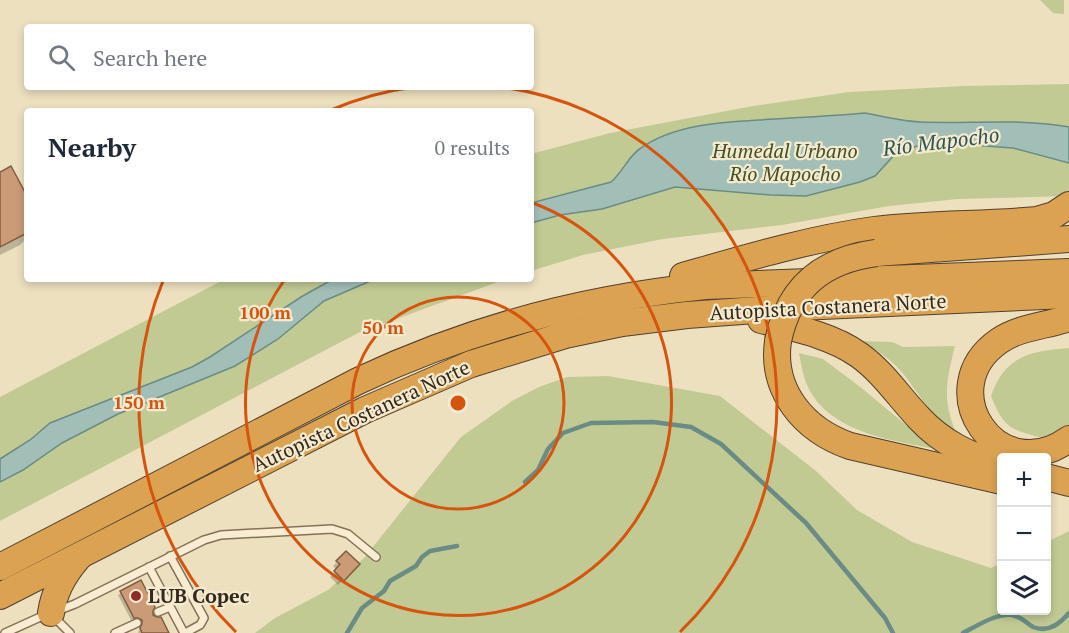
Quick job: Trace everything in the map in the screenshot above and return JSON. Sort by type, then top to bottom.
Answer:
[{"type":"highway","points":[[623,297],[664,281],[811,241],[875,230],[1037,220],[1054,215],[1069,205]]},
{"type":"highway","points":[[997,480],[850,446],[817,431],[797,411],[784,391],[777,368],[778,341],[789,306],[802,287],[821,271],[842,260],[876,253],[1069,239]]},
{"type":"highway","name":"Autopista Costanera Norte","points":[[0,567],[333,393],[405,360],[508,323],[585,304],[682,289],[740,284],[1069,272]]},
{"type":"highway","name":"Autopista Costanera Norte","points":[[0,596],[355,415],[471,364],[530,345],[593,328],[654,318],[800,307],[1069,296]]},
{"type":"highway","points":[[800,307],[915,318],[1069,313]]},
{"type":"highway","points":[[719,313],[786,326],[847,348],[880,373],[918,418],[941,438],[967,453],[997,463]]},
{"type":"highway","points":[[1069,318],[1019,332],[1000,340],[979,363],[971,382],[970,393],[976,421],[987,435],[1001,446],[1019,452],[1040,452],[1069,439]]},
{"type":"highway","points":[[1051,478],[1069,483]]},
{"type":"highway","points":[[1051,492],[1069,496]]},
{"type":"highway","points":[[58,624],[56,591],[62,579],[82,554]]},
{"type":"lane","points":[[58,624],[75,604],[170,556],[204,540],[221,535],[332,528],[348,534],[376,557]]},
{"type":"lane","points":[[149,567],[184,633],[202,623],[203,616],[170,556]]},
{"type":"lane","points":[[158,612],[170,607]]},
{"type":"lane","points":[[5,633],[40,616],[58,624],[70,633]]},
{"type":"lane","points":[[115,633],[137,623]]},
{"type":"green space","points":[[1040,0],[1064,0],[1064,14],[1053,13]]},
{"type":"green space","name":"Humedal Urbano Río Mapocho","points":[[1069,84],[1069,196],[958,199],[889,206],[782,225],[663,239],[583,255],[534,270],[534,153],[610,133],[753,106],[849,92],[964,86]]},
{"type":"green space","points":[[219,282],[498,282],[358,333],[0,521],[0,397]]},
{"type":"green space","points":[[862,341],[892,342],[903,347],[955,346],[949,370],[947,401],[957,435],[932,414],[895,365]]},
{"type":"green space","points":[[1069,348],[1069,426],[1048,440],[1018,431],[1006,423],[991,396],[1004,372],[1021,358],[1031,354]]},
{"type":"green space","points":[[799,353],[823,359],[935,449],[899,442],[862,431],[830,414],[817,401],[807,385]]},
{"type":"green space","points":[[608,376],[720,396],[816,471],[857,510],[912,542],[991,568],[997,565],[997,615],[1051,615],[1051,540],[1069,531],[1069,633],[255,633],[275,618],[328,590],[364,558],[461,437],[512,401],[539,387],[567,377]]},
{"type":"water","name":"Río Mapocho","points":[[865,113],[920,122],[1051,124],[1069,127],[1069,163],[1013,148],[957,144],[922,145],[898,151],[875,176],[806,196],[675,187],[602,209],[560,215],[534,222],[534,202],[611,182],[636,151],[656,139],[688,128],[723,123]]},
{"type":"water","points":[[328,282],[368,282],[324,301],[278,339],[235,366],[118,414],[62,443],[23,470],[0,482],[0,459],[30,440],[50,423],[192,367]]},
{"type":"building","points":[[11,166],[24,190],[24,235],[0,247],[0,172]]},
{"type":"building","points":[[346,551],[360,564],[344,581],[334,571],[340,564],[336,561]]},
{"type":"building","points":[[141,580],[155,607],[153,615],[161,617],[169,633],[142,633],[140,628],[142,620],[134,618],[120,591]]},
{"type":"waterway","points":[[525,482],[538,470],[548,449],[563,433],[591,423],[653,422],[691,427],[721,444],[806,523],[885,618],[893,633]]},
{"type":"waterway","points":[[347,633],[362,608],[384,591],[390,581],[416,566],[430,551],[457,546]]},
{"type":"waterway","points":[[963,633],[987,621],[1006,615],[1019,617],[1033,627],[1044,629],[1058,624],[1069,613]]},
{"type":"place","name":"LUB Copec","points":[[136,596]]}]
